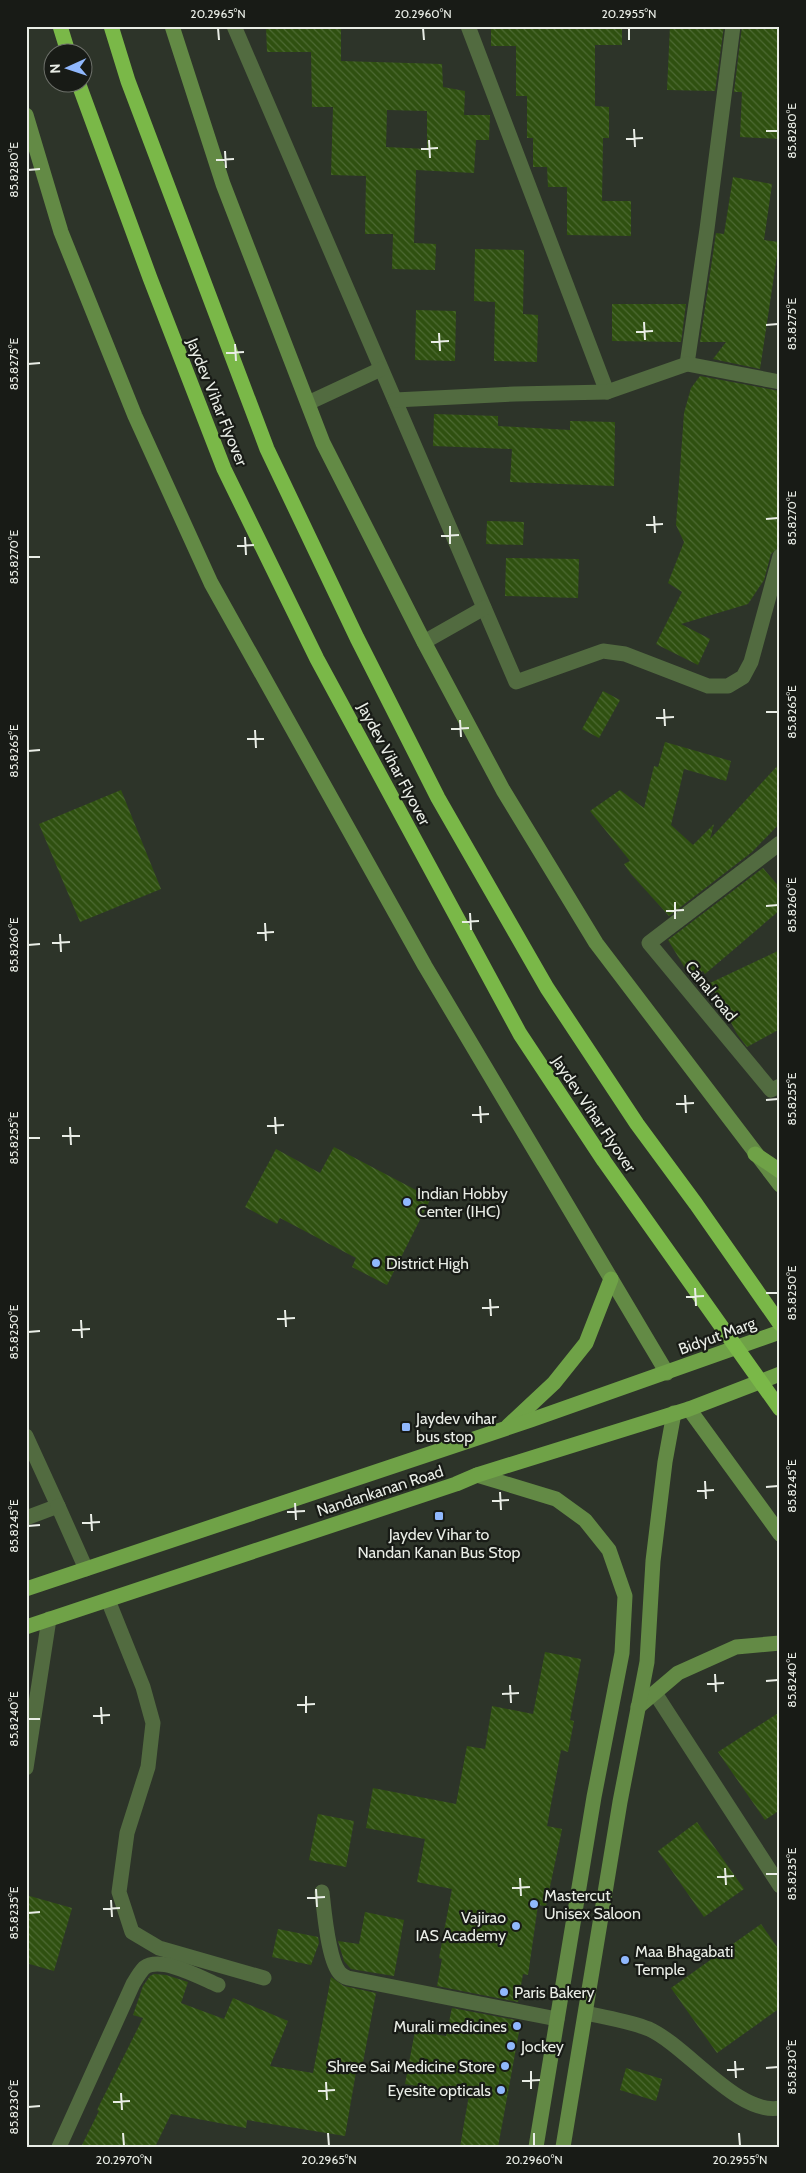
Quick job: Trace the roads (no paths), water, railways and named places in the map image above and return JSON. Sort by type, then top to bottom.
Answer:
[{"type":"highway","points":[[60,26],[65,42]]},
{"type":"highway","name":"Jaydev Vihar Flyover","points":[[111,26],[128,81],[267,449],[357,638],[438,798],[547,988],[637,1124],[780,1324]]},
{"type":"highway","name":"Jaydev Vihar Flyover","points":[[82,92],[150,278],[224,470],[317,659],[520,1034],[604,1162],[780,1409]]},
{"type":"main road","points":[[756,1154],[780,1171]]},
{"type":"main road","points":[[505,1428],[554,1383],[586,1343],[610,1279]]},
{"type":"main road","name":"Bidyut Marg","points":[[667,1373],[780,1332]]},
{"type":"main road","name":"Nandankanan Road","points":[[26,1589],[667,1373]]},
{"type":"main road","points":[[682,1411],[780,1374]]},
{"type":"main road","name":"Nandankanan Road","points":[[26,1626],[456,1484],[477,1475],[682,1411]]},
{"type":"street","points":[[172,26],[223,184],[323,443],[424,642],[503,790],[596,943],[780,1185]]},
{"type":"street","points":[[234,26],[516,682],[603,651],[625,654],[708,686],[728,686],[743,677],[751,662],[780,556]]},
{"type":"street","points":[[468,26],[607,392]]},
{"type":"street","points":[[686,364],[707,229],[733,26]]},
{"type":"street","points":[[26,115],[60,232],[135,416],[211,583],[425,966],[667,1373]]},
{"type":"street","points":[[395,400],[607,392],[686,364],[780,382]]},
{"type":"street","points":[[308,404],[381,369]]},
{"type":"street","points":[[424,642],[484,608]]},
{"type":"street","name":"Canal road","points":[[780,843],[687,912],[649,943],[771,1090],[780,1086]]},
{"type":"street","points":[[682,1411],[780,1534]]},
{"type":"street","points":[[563,2147],[620,1802],[647,1662],[658,1510],[682,1411]]},
{"type":"street","points":[[26,1436],[86,1569]]},
{"type":"street","points":[[477,1475],[556,1499],[585,1520],[609,1550],[625,1596],[622,1653],[594,1797],[536,2147]]},
{"type":"street","points":[[26,1518],[58,1506]]},
{"type":"street","points":[[108,1600],[142,1687],[153,1723],[148,1767],[127,1833],[119,1892],[132,1932],[159,1948],[264,1978]]},
{"type":"street","points":[[26,1768],[49,1619]]},
{"type":"street","points":[[638,1707],[678,1673],[736,1647],[780,1643]]},
{"type":"street","points":[[655,1693],[780,1886]]},
{"type":"street","points":[[322,1892],[334,1964],[340,1974],[348,1978],[557,2019]]},
{"type":"street","points":[[59,2147],[133,1984],[144,1968],[155,1963],[172,1966],[218,1985]]},
{"type":"street","points":[[586,2013],[621,2020],[649,2030],[668,2041],[740,2099],[756,2107],[780,2108]]},
{"type":"place","name":"Indian Hobby Center (IHC)","points":[[407,1202]]},
{"type":"place","name":"District High","points":[[376,1263]]},
{"type":"place","name":"Jaydev vihar bus stop","points":[[406,1427]]},
{"type":"place","name":"Jaydev Vihar to Nandan Kanan Bus Stop","points":[[439,1516]]},
{"type":"place","name":"Mastercut Unisex Saloon","points":[[534,1904]]},
{"type":"place","name":"Vajirao IAS Academy","points":[[516,1926]]},
{"type":"place","name":"Maa Bhagabati Temple","points":[[625,1960]]},
{"type":"place","name":"Paris Bakery","points":[[504,1992]]},
{"type":"place","name":"Murali medicines","points":[[517,2026]]},
{"type":"place","name":"Jockey","points":[[511,2046]]},
{"type":"place","name":"Shree Sai Medicine Store","points":[[505,2066]]},
{"type":"place","name":"Eyesite opticals","points":[[501,2090]]}]
